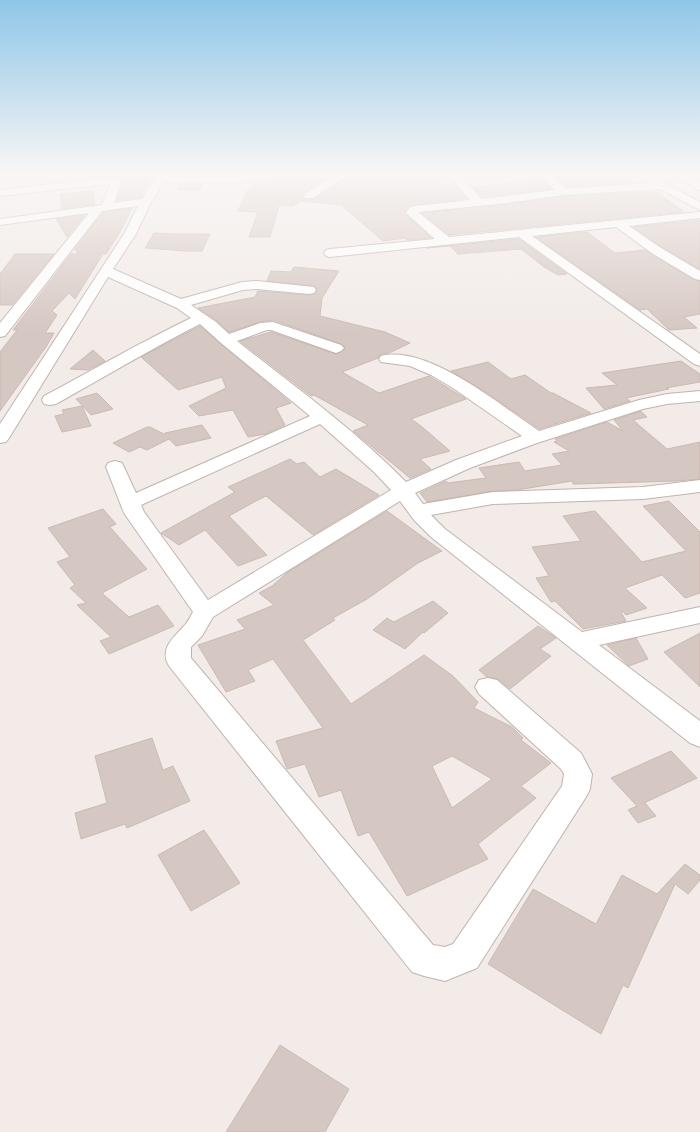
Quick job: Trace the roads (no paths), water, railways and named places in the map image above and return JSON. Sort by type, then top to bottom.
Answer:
[{"type":"street","points":[[0,333],[87,227]]},
{"type":"street","points":[[0,438],[134,227]]},
{"type":"street","points":[[429,227],[447,242]]},
{"type":"street","points":[[330,253],[592,227]]},
{"type":"street","points":[[623,227],[657,251],[700,276]]},
{"type":"street","points":[[524,234],[700,362]]},
{"type":"street","points":[[105,271],[179,304],[212,325],[226,340],[322,417],[381,468],[403,492],[417,511],[438,533],[700,736]]},
{"type":"street","points":[[179,304],[242,286],[257,285],[309,290]]},
{"type":"street","points":[[50,400],[106,370],[154,341],[202,318]]},
{"type":"street","points":[[226,340],[265,326],[273,326],[336,348]]},
{"type":"street","points":[[387,359],[412,361],[445,374],[536,438]]},
{"type":"street","points":[[488,687],[571,761],[578,774],[576,789],[465,956],[445,964],[424,960],[178,660],[179,645],[194,630],[205,612],[403,492],[463,464],[536,438],[639,405],[667,399],[700,396]]},
{"type":"street","points":[[129,503],[322,417]]},
{"type":"street","points":[[115,467],[134,513],[205,612]]},
{"type":"street","points":[[417,511],[493,498],[643,493],[700,486]]},
{"type":"street","points":[[579,641],[700,615]]}]
